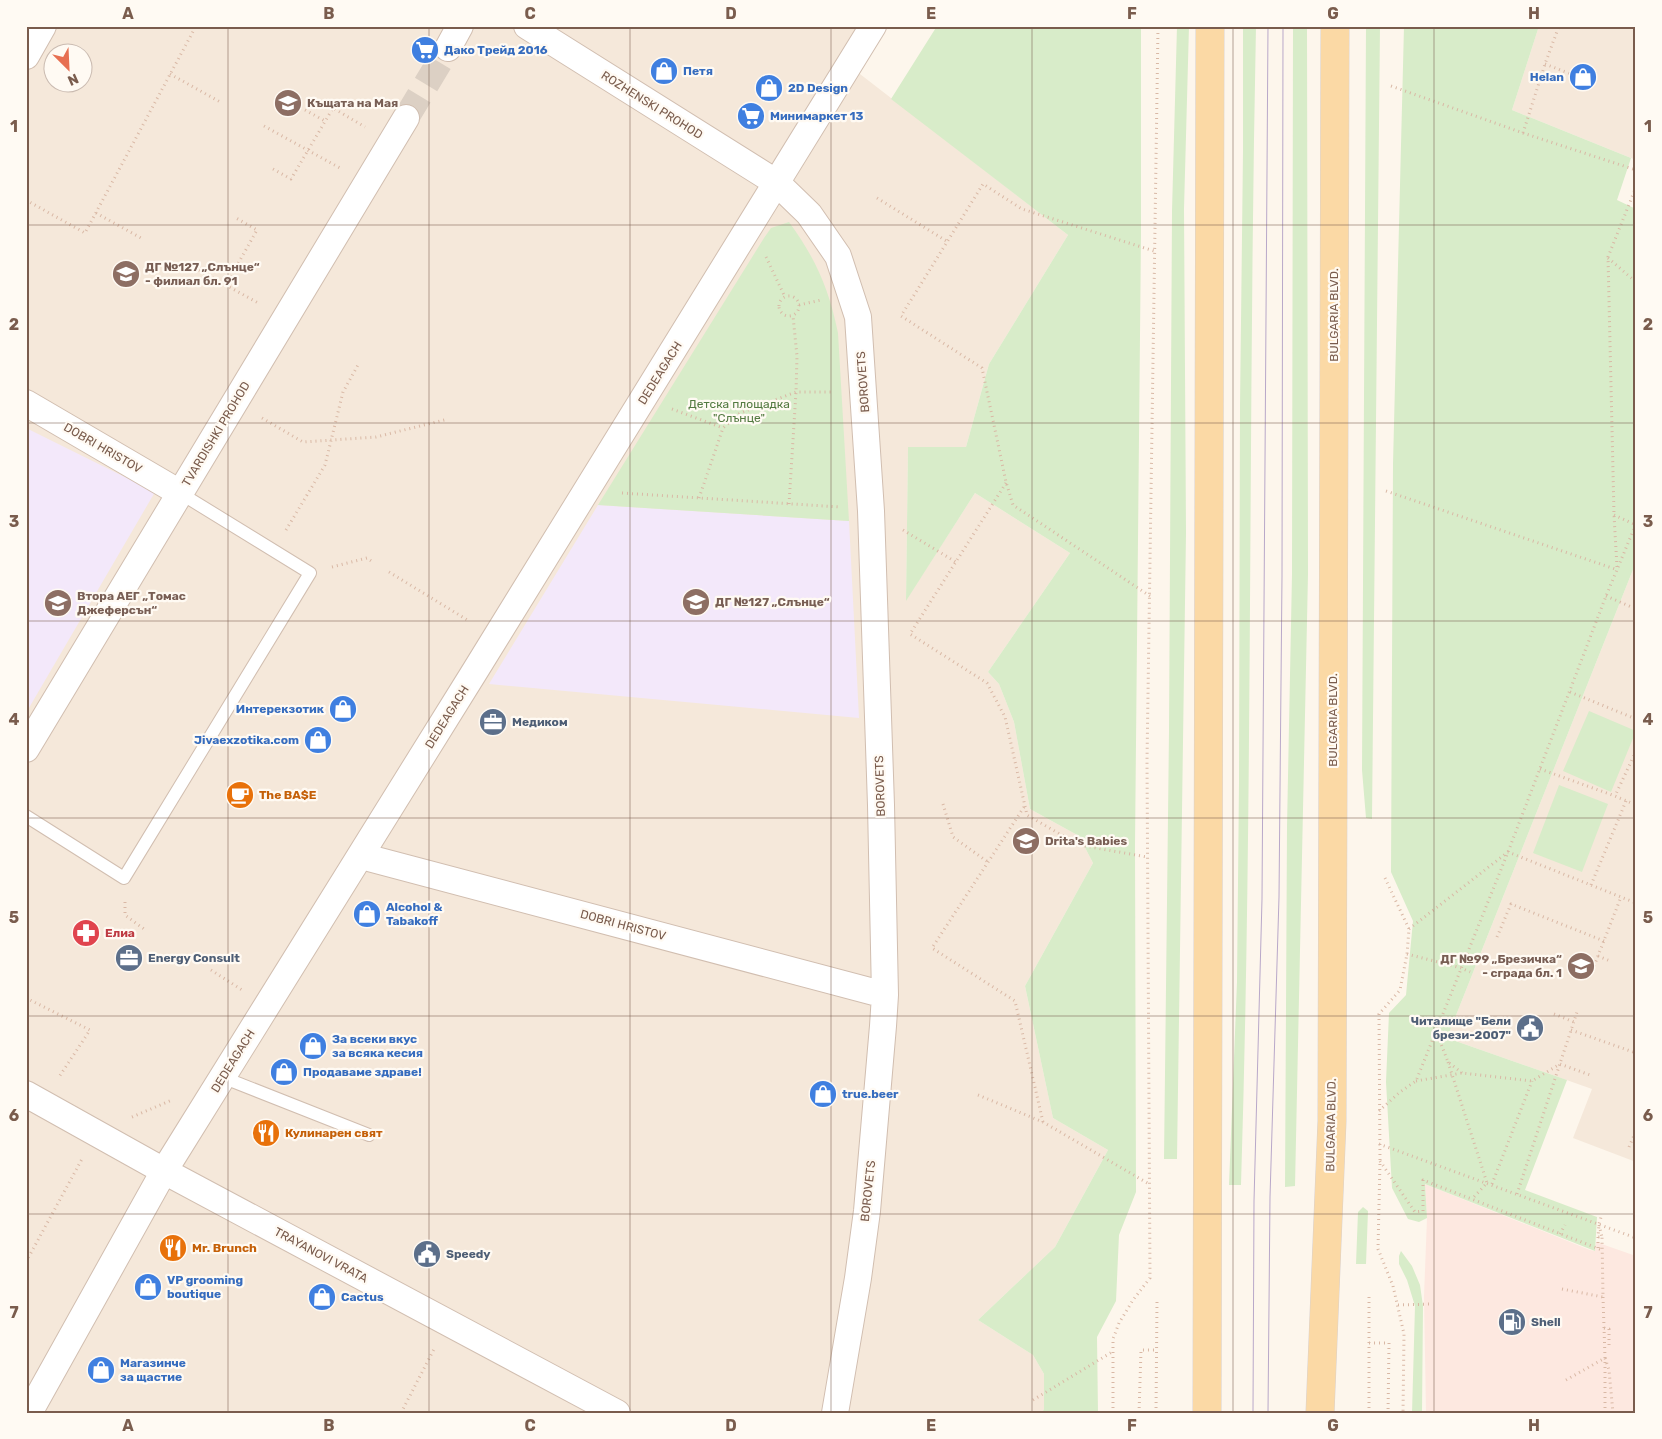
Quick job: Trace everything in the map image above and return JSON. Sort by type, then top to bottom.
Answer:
[{"type":"main road","points":[[1207,1413],[1210,26]]},
{"type":"main road","name":"BULGARIA BLVD.","points":[[1320,1413],[1332,1121],[1336,26]]},
{"type":"street","points":[[26,56],[42,26]]},
{"type":"street","name":"ROZHENSKI PROHOD","points":[[527,26],[777,183]]},
{"type":"street","name":"DEDEAGACH","points":[[28,1413],[164,1171],[496,638],[873,26]]},
{"type":"street","name":"TVARDISHKI PROHOD","points":[[26,749],[406,118]]},
{"type":"street","name":"BOROVETS","points":[[777,183],[809,214],[838,256],[858,316],[871,510],[881,805],[884,1026],[867,1211],[858,1278],[835,1413]]},
{"type":"street","name":"DOBRI HRISTOV","points":[[26,402],[180,493]]},
{"type":"street","name":"DOBRI HRISTOV","points":[[361,856],[885,995]]},
{"type":"street","name":"TRAYANOVI VRATA","points":[[34,1098],[164,1171],[617,1413]]},
{"type":"lane","points":[[26,816],[124,878],[310,573],[180,493]]},
{"type":"lane","points":[[222,1077],[369,1135]]},
{"type":"path","points":[[26,200],[85,233],[196,26]]},
{"type":"path","points":[[1113,1413],[1113,1339],[1133,1300],[1150,1278],[1146,857],[1158,26]]},
{"type":"path","points":[[1523,133],[1559,26]]},
{"type":"path","points":[[1545,64],[1576,76]]},
{"type":"path","points":[[170,74],[222,103]]},
{"type":"path","points":[[1391,86],[1523,133],[1636,170]]},
{"type":"path","points":[[273,169],[291,179],[333,108],[392,142]]},
{"type":"path","points":[[305,110],[325,121]]},
{"type":"path","points":[[264,126],[367,182]]},
{"type":"path","points":[[1150,596],[1013,505],[1006,482],[982,368],[901,316],[983,184],[1022,209],[1154,251]]},
{"type":"path","points":[[1618,570],[1614,515],[1608,257],[1634,198],[1636,186]]},
{"type":"path","points":[[877,198],[948,242]]},
{"type":"path","points":[[96,213],[141,238]]},
{"type":"path","points":[[226,285],[257,230],[236,218]]},
{"type":"path","points":[[746,232],[765,255],[785,297]]},
{"type":"path","points":[[1608,257],[1636,282]]},
{"type":"path","points":[[186,263],[286,318]]},
{"type":"path","points":[[785,297],[794,297],[798,301],[799,310],[793,316],[789,317],[782,314],[779,308],[780,302],[785,297]]},
{"type":"path","points":[[789,504],[797,356],[793,316]]},
{"type":"path","points":[[273,551],[325,464],[343,392],[358,365]]},
{"type":"path","points":[[699,498],[723,428],[740,413],[796,392],[841,392]]},
{"type":"path","points":[[644,398],[723,428]]},
{"type":"path","points":[[235,401],[303,442],[376,437],[448,418]]},
{"type":"path","points":[[1006,482],[910,634],[987,683],[1005,717],[1027,815],[1079,845],[1146,857]]},
{"type":"path","points":[[586,491],[853,507],[871,510],[956,562]]},
{"type":"path","points":[[1386,491],[1618,570]]},
{"type":"path","points":[[1416,1081],[1636,524],[1614,515]]},
{"type":"path","points":[[310,573],[367,558],[374,563]]},
{"type":"path","points":[[389,572],[496,638]]},
{"type":"path","points":[[1606,596],[1636,608]]},
{"type":"path","points":[[1570,692],[1636,719]]},
{"type":"path","points":[[1615,796],[1636,751]]},
{"type":"path","points":[[1540,769],[1636,805]]},
{"type":"path","points":[[1591,885],[1626,801]]},
{"type":"path","points":[[943,804],[953,837],[988,862]]},
{"type":"path","points":[[1024,807],[932,948],[1015,1001],[1043,1122]]},
{"type":"path","points":[[1508,852],[1636,903]]},
{"type":"path","points":[[1408,929],[1508,852]]},
{"type":"path","points":[[124,878],[125,915],[144,929]]},
{"type":"path","points":[[1385,878],[1408,929],[1407,954],[1400,990],[1379,1014],[1380,1161],[1378,1249],[1393,1286],[1404,1334],[1403,1413]]},
{"type":"path","points":[[1594,966],[1621,897]]},
{"type":"path","points":[[1497,938],[1511,904],[1604,941]]},
{"type":"path","points":[[1407,954],[1470,972]]},
{"type":"path","points":[[1598,956],[1610,961]]},
{"type":"path","points":[[211,970],[228,981]]},
{"type":"path","points":[[26,998],[90,1030],[34,1098]]},
{"type":"path","points":[[1517,1194],[1577,1012]]},
{"type":"path","points":[[1554,1014],[1574,1022]]},
{"type":"path","points":[[1572,1030],[1636,1053]]},
{"type":"path","points":[[1436,1031],[1453,1075],[1487,1183]]},
{"type":"path","points":[[1448,1062],[1462,1073]]},
{"type":"path","points":[[1560,1064],[1590,1075]]},
{"type":"path","points":[[1492,1184],[1532,1081],[1560,1064]]},
{"type":"path","points":[[1379,1112],[1400,1092],[1416,1081],[1462,1073],[1532,1081]]},
{"type":"path","points":[[978,1095],[1043,1122],[1150,1184]]},
{"type":"path","points":[[26,1262],[96,1133],[177,1097]]},
{"type":"path","points":[[1630,1147],[1636,1131]]},
{"type":"path","points":[[1380,1144],[1636,1238]]},
{"type":"path","points":[[1380,1161],[1415,1212],[1423,1211],[1423,1180],[1600,1250]]},
{"type":"path","points":[[1472,1199],[1487,1183]]},
{"type":"path","points":[[1602,1214],[1599,1224],[1605,1358],[1605,1413]]},
{"type":"path","points":[[1560,1234],[1565,1225]]},
{"type":"path","points":[[1562,1289],[1603,1297]]},
{"type":"path","points":[[1368,1413],[1369,1293]]},
{"type":"path","points":[[1156,1413],[1158,1300]]},
{"type":"path","points":[[1398,1305],[1432,1304]]},
{"type":"path","points":[[401,1413],[448,1323]]},
{"type":"path","points":[[1604,1328],[1609,1329],[1610,1348]]},
{"type":"path","points":[[1369,1343],[1389,1343],[1388,1413]]},
{"type":"path","points":[[1139,1413],[1141,1350],[1157,1350]]},
{"type":"path","points":[[1033,1400],[1112,1351]]},
{"type":"path","points":[[1566,1380],[1605,1358]]},
{"type":"path","points":[[1605,1358],[1609,1370],[1612,1413]]},
{"type":"shaded area","points":[[26,26],[858,26],[838,57],[1068,235],[989,364],[966,447],[908,447],[906,600],[975,493],[1070,553],[988,672],[999,684],[1014,722],[1030,809],[1079,836],[1093,863],[1025,986],[1053,1118],[1108,1150],[1055,1247],[978,1320],[1033,1355],[1044,1374],[1044,1409],[1042,1413],[26,1413]]},
{"type":"shaded area","points":[[1539,26],[1636,26],[1636,160],[1512,110]]},
{"type":"shaded area","name":"Втора АЕГ „Томас Джеферсън“","points":[[26,428],[155,492],[26,713]]},
{"type":"shaded area","name":"ДГ №127 „Слънце“","points":[[598,505],[849,521],[859,718],[489,684]]},
{"type":"shaded area","points":[[1636,562],[1636,1162],[1573,1138],[1592,1089],[1447,1038]]},
{"type":"shaded area","points":[[1425,1184],[1590,1250],[1595,1251],[1596,1242],[1636,1256],[1636,1413],[1426,1413],[1424,1296],[1427,1218]]},
{"type":"green space","points":[[937,26],[1141,26],[1141,234],[1135,845],[1136,1192],[1119,1235],[1116,1301],[1097,1337],[1098,1413],[1042,1413],[1044,1409],[1044,1374],[1033,1355],[978,1320],[1055,1247],[1108,1150],[1053,1118],[1025,986],[1093,863],[1079,836],[1030,809],[1014,722],[999,684],[988,672],[1070,553],[975,493],[906,601],[908,447],[966,447],[989,364],[1068,235],[891,99]]},
{"type":"green space","points":[[1177,26],[1189,26],[1184,209],[1186,533],[1177,1159],[1164,1159],[1172,211]]},
{"type":"green space","points":[[1243,26],[1256,26],[1249,751],[1241,1185],[1229,1185],[1237,982]]},
{"type":"green space","points":[[1293,26],[1307,26],[1308,574],[1295,1186],[1285,1187],[1287,827],[1292,574]]},
{"type":"green space","points":[[1366,26],[1380,26],[1372,819],[1366,818],[1362,770]]},
{"type":"green space","points":[[1404,26],[1539,26],[1512,110],[1631,158],[1617,200],[1636,209],[1636,562],[1447,1038],[1567,1080],[1525,1190],[1597,1217],[1595,1251],[1425,1184],[1427,1218],[1419,1222],[1408,1219],[1392,1188],[1386,1082],[1389,1013],[1406,995],[1413,921],[1391,872],[1393,464]]},
{"type":"green space","name":"Детска площадка \"Слънце\"","points":[[789,222],[807,249],[826,288],[838,333],[849,521],[598,505],[764,238],[771,228]]},
{"type":"green space","points":[[1589,711],[1636,731],[1611,792],[1563,771]]},
{"type":"green space","points":[[1559,785],[1608,804],[1582,872],[1533,853]]},
{"type":"green space","points":[[1363,1207],[1368,1211],[1366,1264],[1356,1264],[1358,1212]]},
{"type":"green space","points":[[1401,1251],[1412,1266],[1420,1285],[1423,1306],[1422,1413],[1412,1413],[1415,1306],[1407,1280],[1399,1264]]},
{"type":"tunnel","points":[[406,118],[448,48]]},
{"type":"tram line","points":[[1253,1413],[1254,1201],[1262,899],[1268,26]]},
{"type":"tram line","points":[[1268,1413],[1270,1197],[1279,897],[1282,576],[1283,26]]},
{"type":"place","name":"Дако Трейд 2016","points":[[425,50]]},
{"type":"place","name":"Петя","points":[[664,71]]},
{"type":"place","name":"Helan","points":[[1583,77]]},
{"type":"place","name":"2D Design","points":[[769,88]]},
{"type":"place","name":"Къщата на Мая","points":[[288,103]]},
{"type":"place","name":"Минимаркет 13","points":[[751,116]]},
{"type":"place","name":"ДГ №127 „Слънце“ - филиал бл. 91","points":[[126,274]]},
{"type":"place","name":"ДГ №127 „Слънце“","points":[[696,602]]},
{"type":"place","name":"Втора АЕГ „Томас Джеферсън“","points":[[58,603]]},
{"type":"place","name":"Интерекзотик","points":[[343,709]]},
{"type":"place","name":"Медиком","points":[[493,722]]},
{"type":"place","name":"Jivaexzotika.com","points":[[318,740]]},
{"type":"place","name":"The BA$E","points":[[240,795]]},
{"type":"place","name":"Drita's Babies","points":[[1026,841]]},
{"type":"place","name":"Alcohol & Tabakoff","points":[[367,914]]},
{"type":"place","name":"Елиа","points":[[86,933]]},
{"type":"place","name":"Energy Consult","points":[[129,958]]},
{"type":"place","name":"ДГ №99 „Брезичка“ - сграда бл. 1","points":[[1581,966]]},
{"type":"place","name":"Читалище \"Бели брези-2007\"","points":[[1530,1028]]},
{"type":"place","name":"За всеки вкус за всяка кесия","points":[[313,1046]]},
{"type":"place","name":"Продаваме здраве!","points":[[284,1072]]},
{"type":"place","name":"true.beer","points":[[823,1094]]},
{"type":"place","name":"Кулинарен свят","points":[[266,1133]]},
{"type":"place","name":"Mr. Brunch","points":[[173,1248]]},
{"type":"place","name":"Speedy","points":[[427,1254]]},
{"type":"place","name":"VP grooming boutique","points":[[148,1287]]},
{"type":"place","name":"Cactus","points":[[322,1297]]},
{"type":"place","name":"Shell","points":[[1512,1322]]},
{"type":"place","name":"Магазинче за щастие","points":[[101,1370]]}]
